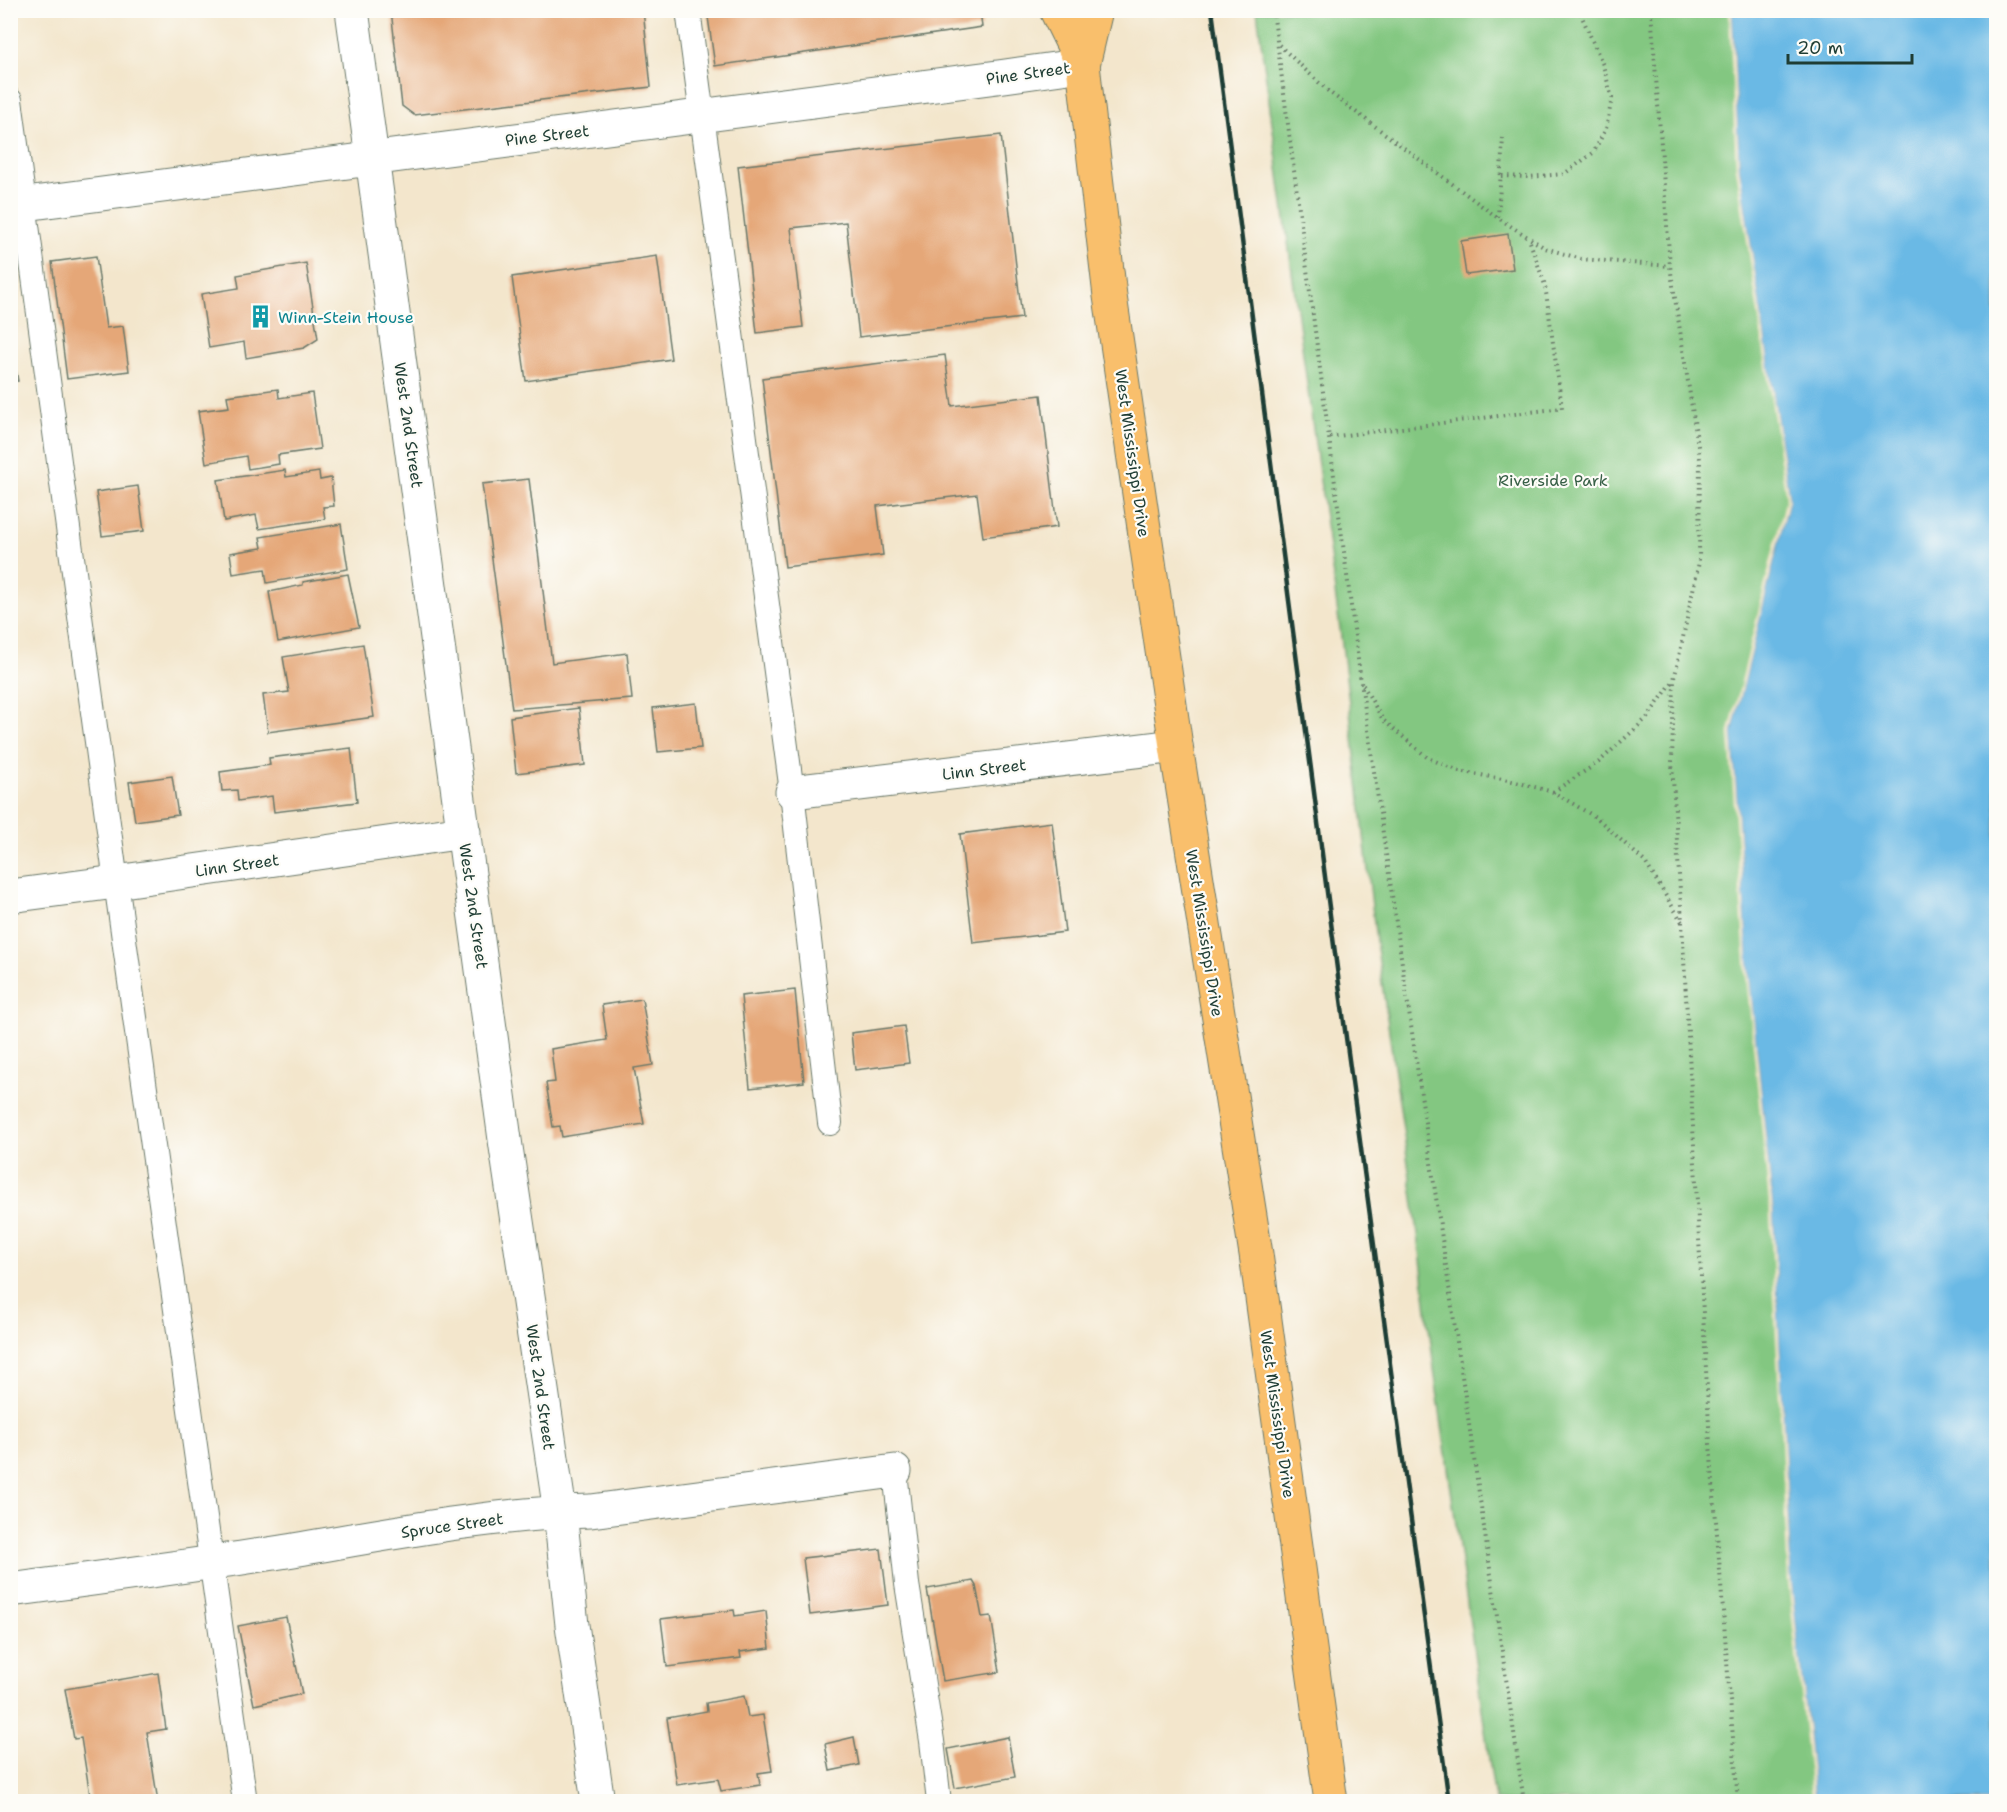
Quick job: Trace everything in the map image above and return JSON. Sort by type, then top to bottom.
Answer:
[{"type":"main road","points":[[1056,10],[1083,65]]},
{"type":"main road","points":[[1083,65],[1096,10]]},
{"type":"main road","name":"West Mississippi Drive","points":[[1083,65],[1110,296],[1176,746],[1256,1254],[1331,1802]]},
{"type":"street","name":"West 2nd Street","points":[[352,10],[504,1135],[560,1512],[572,1625],[598,1802]]},
{"type":"street","name":"Pine Street","points":[[17,205],[1083,65]]},
{"type":"street","name":"Linn Street","points":[[792,792],[1176,746]]},
{"type":"street","name":"Linn Street","points":[[10,896],[464,832]]},
{"type":"street","name":"Spruce Street","points":[[10,1590],[213,1563],[430,1527],[560,1512],[591,1511],[895,1471]]},
{"type":"lane","points":[[688,10],[792,792],[830,1123]]},
{"type":"lane","points":[[10,100],[17,205],[116,882],[245,1802]]},
{"type":"lane","points":[[895,1471],[907,1584],[932,1741],[939,1802]]},
{"type":"path","points":[[1273,10],[1361,682],[1524,1802]]},
{"type":"path","points":[[1502,176],[1529,177],[1563,174],[1593,153],[1606,129],[1612,98],[1603,65],[1579,10]]},
{"type":"path","points":[[1651,10],[1670,266],[1700,459],[1698,562],[1674,680],[1672,763],[1710,1444],[1737,1802]]},
{"type":"path","points":[[1278,45],[1329,92],[1498,218],[1545,248],[1581,259],[1670,266]]},
{"type":"path","points":[[1498,218],[1503,138]]},
{"type":"path","points":[[1330,437],[1562,408],[1545,285],[1528,237]]},
{"type":"path","points":[[1553,792],[1599,762],[1647,718],[1674,680]]},
{"type":"path","points":[[1361,682],[1383,720],[1428,758],[1459,771],[1508,780],[1553,792],[1597,818],[1645,862],[1682,922]]},
{"type":"green space","name":"Riverside Park","points":[[1257,11],[1732,11],[1739,167],[1789,499],[1732,732],[1749,974],[1773,1211],[1791,1580],[1815,1801],[1495,1801],[1376,941],[1344,659]]},
{"type":"water","points":[[1732,11],[1996,11],[1996,1801],[1815,1801],[1791,1580],[1773,1211],[1749,974],[1732,732],[1789,499],[1739,167]]},
{"type":"pier","points":[[1729,10],[1732,11],[1739,167],[1789,499],[1732,732],[1749,974],[1773,1211],[1791,1580],[1815,1802],[1812,1802],[1788,1580],[1770,1211],[1746,974],[1729,732],[1786,498],[1736,167]]},
{"type":"building","points":[[391,10],[643,10],[651,87],[414,115],[402,106]]},
{"type":"building","points":[[707,10],[980,10],[982,27],[715,66]]},
{"type":"building","points":[[1001,135],[1022,318],[859,337],[846,222],[791,228],[803,327],[757,333],[738,166]]},
{"type":"building","points":[[1508,234],[1513,269],[1466,275],[1461,241]]},
{"type":"building","points":[[96,256],[106,328],[123,326],[129,371],[67,379],[52,262]]},
{"type":"building","points":[[657,256],[671,359],[526,381],[512,277]]},
{"type":"building","name":"Winn-Stein House","points":[[306,263],[318,339],[304,348],[246,358],[244,342],[209,348],[201,294],[239,288],[237,275]]},
{"type":"building","points":[[945,355],[952,406],[1041,395],[1057,527],[983,537],[977,494],[877,506],[883,555],[785,567],[762,378]]},
{"type":"building","points":[[14,358],[18,381],[10,382],[10,359]]},
{"type":"building","points":[[278,389],[279,398],[312,393],[320,449],[278,455],[279,464],[248,469],[246,456],[206,463],[198,411],[229,407],[227,396]]},
{"type":"building","points":[[285,470],[286,477],[319,472],[320,480],[331,478],[334,506],[323,507],[325,519],[259,529],[256,515],[224,521],[218,480]]},
{"type":"building","points":[[529,479],[552,663],[627,653],[632,699],[512,709],[482,484]]},
{"type":"building","points":[[138,486],[144,531],[102,536],[96,492]]},
{"type":"building","points":[[341,524],[348,569],[267,583],[265,569],[233,574],[230,553],[262,548],[260,537]]},
{"type":"building","points":[[348,574],[359,627],[278,642],[269,592],[303,585],[303,582]]},
{"type":"building","points":[[363,644],[374,717],[268,732],[263,695],[289,692],[283,657]]},
{"type":"building","points":[[696,703],[701,748],[658,752],[653,708]]},
{"type":"building","points":[[579,708],[585,765],[516,773],[510,717]]},
{"type":"building","points":[[351,748],[357,802],[274,812],[272,796],[238,801],[237,790],[222,791],[220,772],[270,765],[269,758]]},
{"type":"building","points":[[172,776],[178,815],[135,821],[129,782]]},
{"type":"building","points":[[1052,822],[1065,932],[973,943],[960,834]]},
{"type":"building","points":[[795,990],[804,1082],[750,1088],[741,996]]},
{"type":"building","points":[[642,999],[653,1065],[634,1068],[644,1124],[562,1137],[560,1126],[553,1127],[546,1083],[555,1082],[551,1049],[607,1040],[602,1005]]},
{"type":"building","points":[[904,1026],[909,1063],[855,1070],[851,1033]]},
{"type":"building","points":[[881,1549],[888,1605],[810,1615],[803,1558]]},
{"type":"building","points":[[973,1581],[982,1617],[991,1616],[1000,1672],[943,1681],[927,1589]]},
{"type":"building","points":[[734,1610],[735,1616],[766,1611],[770,1648],[740,1652],[741,1658],[667,1667],[661,1619]]},
{"type":"building","points":[[286,1617],[302,1694],[254,1705],[238,1626]]},
{"type":"building","points":[[158,1673],[166,1729],[147,1732],[158,1802],[91,1802],[81,1738],[74,1739],[65,1689]]},
{"type":"building","points":[[744,1696],[748,1717],[763,1715],[772,1771],[758,1773],[760,1785],[721,1791],[718,1779],[677,1785],[667,1718],[707,1711],[706,1703]]},
{"type":"building","points":[[854,1737],[859,1765],[830,1771],[825,1744]]},
{"type":"building","points":[[1008,1737],[1015,1777],[955,1788],[948,1749]]},
{"type":"railway","points":[[1212,10],[1345,1030],[1449,1802]]},
{"type":"place","name":"Winn-Stein House","points":[[260,317]]}]
